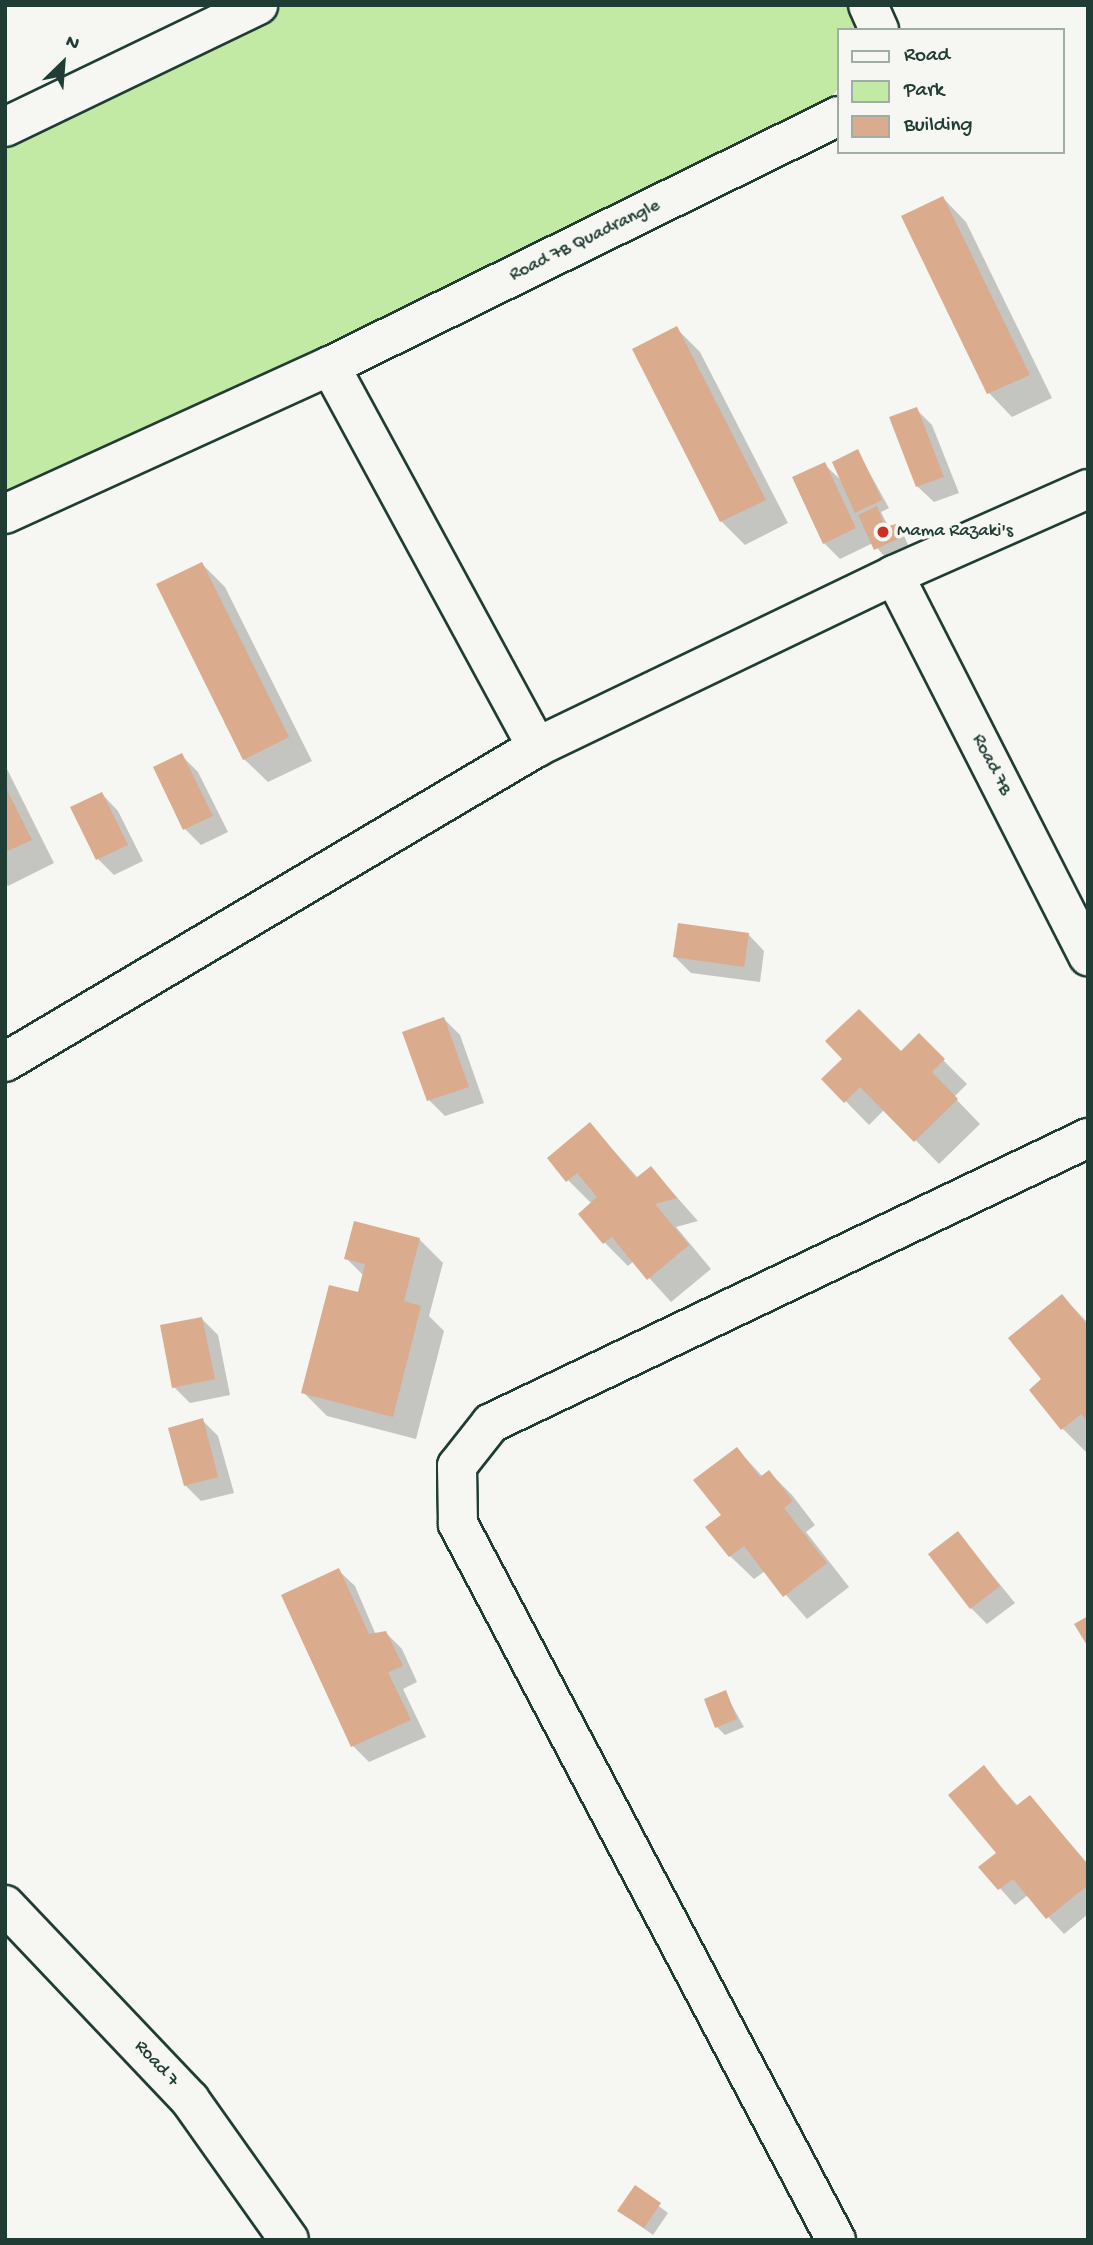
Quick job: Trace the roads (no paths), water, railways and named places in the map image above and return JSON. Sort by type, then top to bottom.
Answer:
[{"type":"street","points":[[5,127],[258,5]]},
{"type":"street","points":[[868,5],[878,28]]},
{"type":"street","name":"Road 7B Quadrangle","points":[[5,514],[330,366],[838,116]]},
{"type":"street","points":[[330,366],[537,747]]},
{"type":"street","points":[[5,1062],[537,747],[894,575],[1088,489]]},
{"type":"street","name":"Road 7B","points":[[894,575],[1088,956]]},
{"type":"street","points":[[836,2240],[458,1524],[457,1466],[491,1423],[1088,1138]]},
{"type":"street","name":"Road 7","points":[[5,1905],[190,2100],[289,2240]]},
{"type":"place","name":"Mama Razaki's","points":[[883,532]]}]
